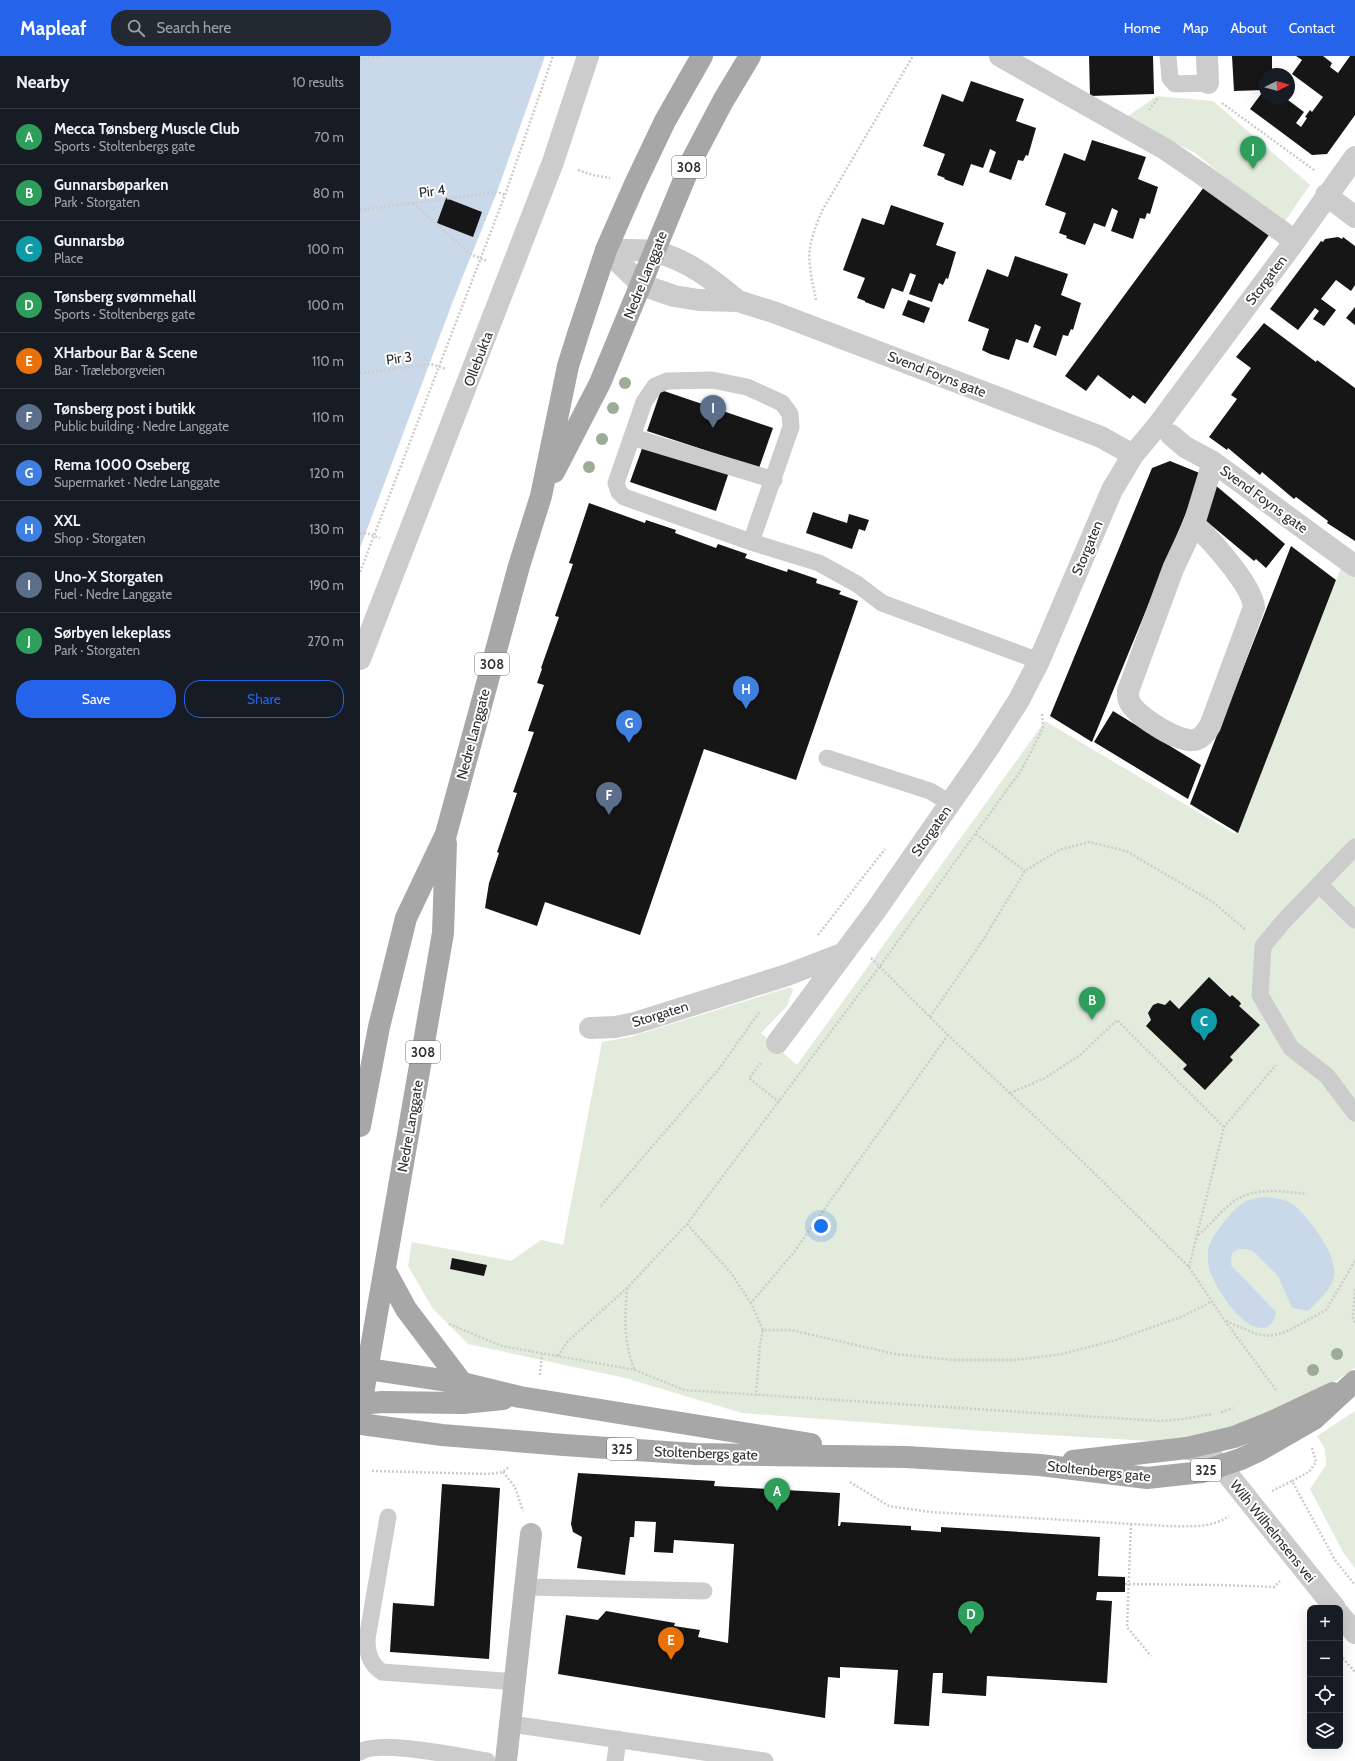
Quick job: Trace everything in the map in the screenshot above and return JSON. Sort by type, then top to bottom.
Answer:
[{"type":"main road","name":"Nedre Langgate","points":[[360,1126],[379,1027],[406,918],[446,834],[520,566],[541,496],[568,366],[606,250],[650,152],[702,56]]},
{"type":"main road","name":"Nedre Langgate","points":[[541,496],[600,383],[642,285],[693,158],[723,101],[750,56]]},
{"type":"main road","name":"Nedre Langgate","points":[[360,1411],[362,1371],[385,1270],[443,933],[446,834]]},
{"type":"main road","points":[[385,1270],[406,1308],[462,1383]]},
{"type":"main road","name":"Stoltenbergs gate","points":[[362,1371],[462,1383],[520,1397],[885,1456]]},
{"type":"main road","name":"Stoltenbergs gate","points":[[360,1411],[442,1436],[695,1454],[885,1456],[1040,1465],[1147,1478],[1181,1476],[1221,1466],[1260,1450],[1300,1428],[1314,1418],[1352,1383]]},
{"type":"main road","name":"Stoltenbergs gate","points":[[1040,1465],[1187,1448],[1234,1437],[1269,1423],[1352,1383]]},
{"type":"main road","name":"Stoltenbergs gate","points":[[360,1411],[382,1402],[463,1403],[520,1397]]},
{"type":"street","name":"Ollebukta","points":[[360,659],[550,170],[588,56]]},
{"type":"street","points":[[1000,56],[1134,132],[1203,175],[1295,241]]},
{"type":"street","points":[[1207,56],[1208,83]]},
{"type":"street","name":"Storgaten","points":[[777,1043],[876,910],[950,803],[1018,700],[1038,661],[1112,490],[1133,455],[1158,425],[1295,241],[1326,195],[1355,157]]},
{"type":"street","points":[[1326,195],[1355,217]]},
{"type":"street","name":"Svend Foyns gate","points":[[606,250],[655,252],[684,262],[708,276],[738,301]]},
{"type":"street","name":"Svend Foyns gate","points":[[606,250],[642,285],[674,296],[699,300],[738,301],[820,330],[1101,437],[1133,455]]},
{"type":"street","name":"Svend Foyns gate","points":[[1171,435],[1185,447],[1213,462],[1355,566]]},
{"type":"street","points":[[1194,524],[1212,541],[1248,590],[1254,601],[1254,607],[1210,726],[1204,735],[1195,740],[1189,740],[1173,735],[1147,719],[1132,706],[1128,698],[1128,691],[1173,569],[1194,524],[1213,462]]},
{"type":"street","name":"Storgaten","points":[[590,1028],[615,1027],[635,1023],[788,975],[842,954]]},
{"type":"street","name":"Wilh Wilhelmsens vei","points":[[1187,1448],[1210,1456],[1221,1466],[1333,1605]]},
{"type":"street","points":[[506,1761],[512,1724],[531,1534]]},
{"type":"street","points":[[1343,1619],[1355,1633]]},
{"type":"lane","points":[[1168,56],[1170,78],[1175,84],[1208,83]]},
{"type":"lane","points":[[752,542],[791,427],[790,414],[782,403],[747,387],[712,380],[683,379],[667,381],[655,386],[644,402],[616,483],[619,492],[624,497],[752,542],[819,563],[856,584],[882,603],[1038,661]]},
{"type":"lane","points":[[632,437],[774,480]]},
{"type":"lane","points":[[827,758],[930,791],[950,803]]},
{"type":"lane","points":[[1355,847],[1263,946],[1260,995],[1290,1048],[1327,1076],[1355,1113]]},
{"type":"lane","points":[[1319,884],[1355,920]]},
{"type":"lane","points":[[388,1517],[367,1639],[368,1653],[374,1667],[382,1672],[516,1686]]},
{"type":"lane","points":[[526,1587],[704,1591]]},
{"type":"lane","points":[[512,1724],[765,1761]]},
{"type":"lane","points":[[615,1761],[618,1739]]},
{"type":"lane","points":[[360,1752],[365,1749],[387,1747],[487,1761]]},
{"type":"path","points":[[360,59],[381,56]]},
{"type":"path","points":[[360,572],[505,195],[553,56]]},
{"type":"path","points":[[820,330],[809,252],[815,227],[823,209],[913,56]]},
{"type":"path","points":[[1208,83],[1222,103],[1315,171],[1326,195]]},
{"type":"path","points":[[1134,132],[1159,96],[1175,84]]},
{"type":"path","points":[[574,168],[593,175],[615,178]]},
{"type":"path","name":"Pir 4","points":[[360,210],[497,192],[505,195]]},
{"type":"path","points":[[413,203],[472,255],[481,258]]},
{"type":"path","name":"Pir 3","points":[[360,373],[431,364],[439,366]]},
{"type":"path","points":[[360,534],[366,533],[374,536]]},
{"type":"path","points":[[558,1356],[568,1341],[627,1288],[687,1224],[779,1102],[880,966],[1022,769],[1043,728],[1041,706]]},
{"type":"path","points":[[976,834],[1025,871]]},
{"type":"path","points":[[930,1017],[983,940],[1025,871],[1059,850],[1089,842],[1126,851],[1213,902],[1263,946]]},
{"type":"path","points":[[880,966],[948,1035],[1010,1093],[1189,1267],[1225,1321],[1277,1391],[1273,1393]]},
{"type":"path","points":[[1010,1093],[1045,1078],[1080,1055],[1117,1020],[1224,1127]]},
{"type":"path","points":[[751,1302],[794,1252],[948,1035]]},
{"type":"path","points":[[777,1043],[749,1078],[779,1102]]},
{"type":"path","points":[[1189,1267],[1224,1127],[1290,1048]]},
{"type":"path","points":[[1197,1235],[1209,1227],[1229,1205],[1249,1193],[1277,1191],[1307,1194]]},
{"type":"path","points":[[687,1224],[731,1273],[751,1302],[763,1330],[760,1344],[756,1396]]},
{"type":"path","points":[[1225,1321],[1256,1334],[1270,1336],[1286,1332],[1326,1310],[1355,1261]]},
{"type":"path","points":[[627,1288],[625,1340],[628,1356],[635,1370]]},
{"type":"path","points":[[1355,1289],[1353,1318],[1355,1323]]},
{"type":"path","points":[[763,1330],[791,1330],[895,1354],[953,1360],[1016,1360],[1062,1354],[1116,1340],[1181,1316],[1213,1301]]},
{"type":"path","points":[[444,1323],[461,1328],[502,1346],[635,1370],[684,1390],[756,1396],[1160,1421],[1183,1420],[1219,1412],[1240,1405]]},
{"type":"path","points":[[540,1378],[542,1354]]},
{"type":"path","points":[[1265,1495],[1309,1472],[1316,1462],[1310,1445]]},
{"type":"path","points":[[372,1470],[487,1474],[503,1472],[512,1464]]},
{"type":"path","points":[[503,1472],[515,1486],[531,1534]]},
{"type":"path","points":[[1292,1481],[1335,1560],[1355,1585]]},
{"type":"path","points":[[842,1482],[850,1482],[889,1506],[930,1512],[1131,1524],[1203,1526],[1221,1522],[1232,1514]]},
{"type":"path","points":[[1131,1524],[1127,1584],[1127,1627],[1151,1656]]},
{"type":"path","points":[[1127,1584],[1274,1587],[1280,1581]]},
{"type":"path","points":[[1343,1658],[1355,1672]]},
{"type":"shaded area","points":[[1157,96],[1213,101],[1310,185],[1283,224],[1195,153],[1125,118]]},
{"type":"shaded area","points":[[1341,568],[1355,577],[1355,1368],[1297,1406],[1200,1444],[983,1431],[742,1413],[625,1378],[468,1344],[433,1309],[408,1266],[412,1242],[511,1261],[541,1240],[563,1245],[602,1042],[630,1037],[790,987],[793,990],[787,1006],[761,1033],[797,1065],[1045,721],[1235,834]]},
{"type":"shaded area","points":[[1355,1411],[1355,1568],[1343,1552],[1310,1489],[1326,1465],[1325,1449],[1317,1436]]},
{"type":"water","points":[[360,56],[545,56],[497,192],[458,288],[360,548]]},
{"type":"water","points":[[1265,1197],[1289,1202],[1299,1210],[1314,1227],[1332,1258],[1334,1277],[1327,1291],[1308,1311],[1292,1308],[1278,1276],[1253,1251],[1239,1249],[1232,1253],[1231,1265],[1276,1312],[1271,1324],[1267,1327],[1259,1328],[1241,1318],[1233,1310],[1220,1291],[1210,1272],[1208,1264],[1208,1249],[1219,1228],[1242,1203],[1252,1199]]},
{"type":"building","points":[[1089,56],[1153,56],[1154,94],[1090,96]]},
{"type":"building","points":[[1232,56],[1272,56],[1272,68],[1259,68],[1259,90],[1234,91]]},
{"type":"building","points":[[1296,56],[1323,56],[1332,63],[1330,67],[1338,73],[1350,56],[1355,56],[1355,115],[1327,154],[1312,155],[1250,109],[1259,97],[1259,104],[1293,104],[1304,112],[1296,123],[1301,127],[1310,110],[1312,112],[1323,97],[1295,76],[1295,70],[1302,60]]},
{"type":"building","points":[[971,81],[1024,99],[1016,121],[1036,128],[1028,156],[1026,155],[1023,161],[1018,160],[1011,180],[989,172],[996,152],[990,149],[983,168],[971,164],[963,186],[944,179],[945,178],[937,175],[945,154],[923,146],[942,94],[963,102]]},
{"type":"building","points":[[1092,140],[1146,157],[1138,179],[1158,187],[1150,214],[1147,213],[1145,219],[1140,218],[1133,239],[1111,231],[1118,211],[1112,208],[1105,227],[1094,223],[1085,245],[1066,238],[1067,236],[1059,233],[1066,213],[1045,205],[1064,153],[1085,161]]},
{"type":"building","points":[[1204,187],[1269,235],[1145,404],[1133,395],[1130,399],[1098,375],[1086,391],[1065,376]]},
{"type":"building","points":[[446,198],[482,212],[473,237],[437,223]]},
{"type":"building","points":[[891,205],[944,223],[936,245],[956,252],[948,279],[946,278],[943,285],[939,283],[932,302],[909,294],[916,275],[910,273],[903,292],[892,288],[884,309],[857,298],[865,278],[843,270],[862,218],[884,225]]},
{"type":"building","points":[[1338,237],[1342,239],[1343,237],[1355,246],[1355,285],[1351,291],[1336,280],[1321,299],[1336,310],[1324,326],[1313,319],[1319,311],[1315,308],[1298,330],[1270,309],[1321,241],[1323,242],[1325,239]]},
{"type":"building","points":[[1015,256],[1068,274],[1061,295],[1081,303],[1073,330],[1071,329],[1068,336],[1063,335],[1056,356],[1033,347],[1041,327],[1035,324],[1028,343],[1016,339],[1009,360],[990,354],[982,350],[989,329],[968,321],[987,269],[1008,277]]},
{"type":"building","points":[[908,300],[930,308],[924,323],[902,315]]},
{"type":"building","points":[[1355,307],[1355,325],[1346,318]]},
{"type":"building","points":[[1264,323],[1316,362],[1317,360],[1355,388],[1355,541],[1327,523],[1328,521],[1296,497],[1294,499],[1262,472],[1260,475],[1228,448],[1227,450],[1209,437],[1237,399],[1231,395],[1251,368],[1236,357]]},
{"type":"building","points":[[661,390],[773,428],[759,468],[647,431]]},
{"type":"building","points":[[644,443],[729,472],[716,511],[630,482]]},
{"type":"building","points":[[1170,461],[1202,474],[1092,742],[1050,716],[1152,468]]},
{"type":"building","points":[[1214,484],[1285,544],[1266,568],[1256,559],[1254,561],[1205,520]]},
{"type":"building","points":[[589,503],[645,523],[646,520],[676,530],[675,533],[716,548],[718,544],[747,554],[745,558],[787,572],[788,569],[817,579],[816,583],[841,591],[839,594],[858,601],[796,780],[704,749],[640,935],[545,902],[537,926],[485,908],[489,883],[499,853],[497,852],[517,793],[513,792],[534,732],[528,731],[544,685],[537,683],[559,617],[555,616],[573,564],[569,563]]},
{"type":"building","points":[[813,512],[847,523],[849,514],[869,520],[865,531],[859,529],[852,549],[806,533]]},
{"type":"building","points":[[1291,546],[1336,580],[1238,833],[1190,804]]},
{"type":"building","points":[[1113,711],[1201,765],[1188,799],[1094,742]]},
{"type":"building","points":[[1209,977],[1230,997],[1232,995],[1240,1002],[1241,1004],[1239,1006],[1260,1025],[1230,1057],[1233,1060],[1205,1090],[1183,1069],[1187,1065],[1146,1026],[1151,1020],[1148,1013],[1153,1005],[1158,1003],[1165,1005],[1170,1000],[1179,1009]]},
{"type":"building","points":[[452,1258],[487,1265],[484,1276],[450,1269]]},
{"type":"building","points":[[578,1473],[715,1481],[714,1486],[840,1493],[838,1526],[840,1526],[841,1522],[911,1526],[911,1530],[941,1532],[941,1527],[1100,1537],[1098,1576],[1125,1577],[1125,1592],[1097,1592],[1096,1600],[1112,1601],[1107,1683],[987,1676],[986,1696],[942,1693],[943,1673],[933,1673],[929,1726],[894,1724],[898,1670],[840,1667],[840,1678],[828,1677],[825,1718],[558,1674],[566,1615],[598,1620],[606,1611],[675,1623],[674,1626],[700,1630],[698,1637],[728,1643],[734,1544],[674,1540],[673,1553],[654,1552],[656,1522],[635,1521],[634,1537],[630,1537],[625,1575],[577,1568],[582,1537],[573,1532],[571,1524]]},
{"type":"building","points":[[442,1484],[500,1488],[489,1659],[390,1652],[393,1603],[434,1606]]},
{"type":"place","name":"Sørbyen lekeplass","points":[[1253,169]]},
{"type":"place","name":"Uno-X Storgaten","points":[[713,428]]},
{"type":"place","name":"XXL","points":[[746,709]]},
{"type":"place","name":"Rema 1000 Oseberg","points":[[629,743]]},
{"type":"place","name":"Tønsberg post i butikk","points":[[609,815]]},
{"type":"place","name":"Gunnarsbøparken","points":[[1092,1020]]},
{"type":"place","name":"Gunnarsbø","points":[[1204,1041]]},
{"type":"place","name":"Mecca Tønsberg Muscle Club","points":[[777,1511]]},
{"type":"place","name":"Tønsberg svømmehall","points":[[971,1634]]},
{"type":"place","name":"XHarbour Bar & Scene","points":[[671,1660]]}]
